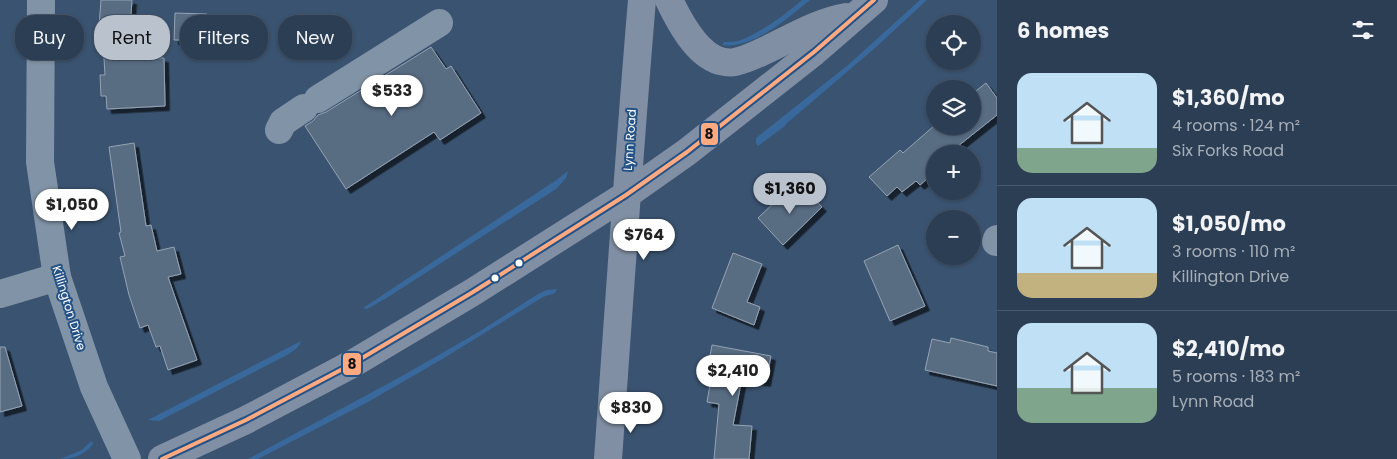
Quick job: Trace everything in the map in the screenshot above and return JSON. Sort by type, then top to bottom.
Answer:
[{"type":"main road","name":"Lynn Road","points":[[608,459],[623,262],[626,194],[642,0]]},
{"type":"main road","points":[[669,0],[680,22],[698,46],[710,56],[720,61],[734,62],[753,56],[820,25],[865,8]]},
{"type":"main road","points":[[162,459],[246,420],[352,364],[473,292],[626,194],[687,152],[814,52],[865,8]]},
{"type":"street","name":"Killington Drive","points":[[41,0],[40,162],[58,277],[73,328],[94,387],[127,459]]},
{"type":"street","points":[[279,130],[283,122],[439,22]]},
{"type":"street","points":[[0,294],[58,277]]},
{"type":"shaded area","points":[[802,0],[810,0],[757,38],[745,43],[722,45],[724,42],[739,41],[756,33],[781,17]]},
{"type":"shaded area","points":[[920,0],[927,0],[785,126],[758,146],[756,138],[848,65]]},
{"type":"shaded area","points":[[568,171],[566,178],[556,189],[385,299],[367,309],[363,308],[555,181]]},
{"type":"shaded area","points":[[557,289],[555,293],[543,297],[368,402],[258,459],[248,459],[402,376],[477,333],[538,294],[547,290]]},
{"type":"shaded area","points":[[301,341],[287,355],[159,421],[148,420]]},
{"type":"shaded area","points":[[91,441],[93,444],[82,454],[60,459],[82,450]]},
{"type":"building","points":[[101,0],[132,0],[131,15],[100,15]]},
{"type":"building","points":[[175,13],[207,14],[180,15],[180,40],[174,40]]},
{"type":"building","points":[[431,47],[446,69],[451,66],[481,113],[440,140],[434,132],[346,189],[305,126],[318,115],[326,112]]},
{"type":"building","points":[[104,60],[164,60],[165,106],[107,109],[106,96],[101,96],[100,75],[105,75]]},
{"type":"building","points":[[986,83],[997,98],[997,115],[981,128],[981,87]]},
{"type":"building","points":[[926,133],[926,135],[972,135],[959,145],[926,145],[926,180],[920,185],[916,181],[902,192],[897,187],[887,196],[869,177],[900,150],[903,153]]},
{"type":"building","points":[[134,143],[146,226],[151,225],[157,251],[174,247],[181,274],[168,277],[197,360],[168,370],[160,346],[156,347],[148,325],[140,328],[129,295],[120,257],[125,256],[119,233],[121,232],[109,147]]},
{"type":"building","points":[[802,186],[822,207],[783,245],[758,218],[778,199],[783,204]]},
{"type":"building","points":[[898,245],[925,306],[890,321],[864,261]]},
{"type":"building","points":[[733,253],[762,264],[747,302],[760,307],[754,325],[712,308]]},
{"type":"building","points":[[951,338],[988,347],[988,351],[997,353],[997,386],[925,370],[932,339],[950,343]]},
{"type":"building","points":[[712,345],[771,356],[766,382],[742,378],[733,425],[752,426],[749,459],[714,459],[719,404],[707,402],[711,379],[706,378]]},
{"type":"building","points":[[0,347],[5,347],[22,406],[0,412]]},
{"type":"transit line","name":"8","points":[[162,459],[246,420],[352,364],[473,292],[626,195],[687,152],[814,52],[874,0]]}]
